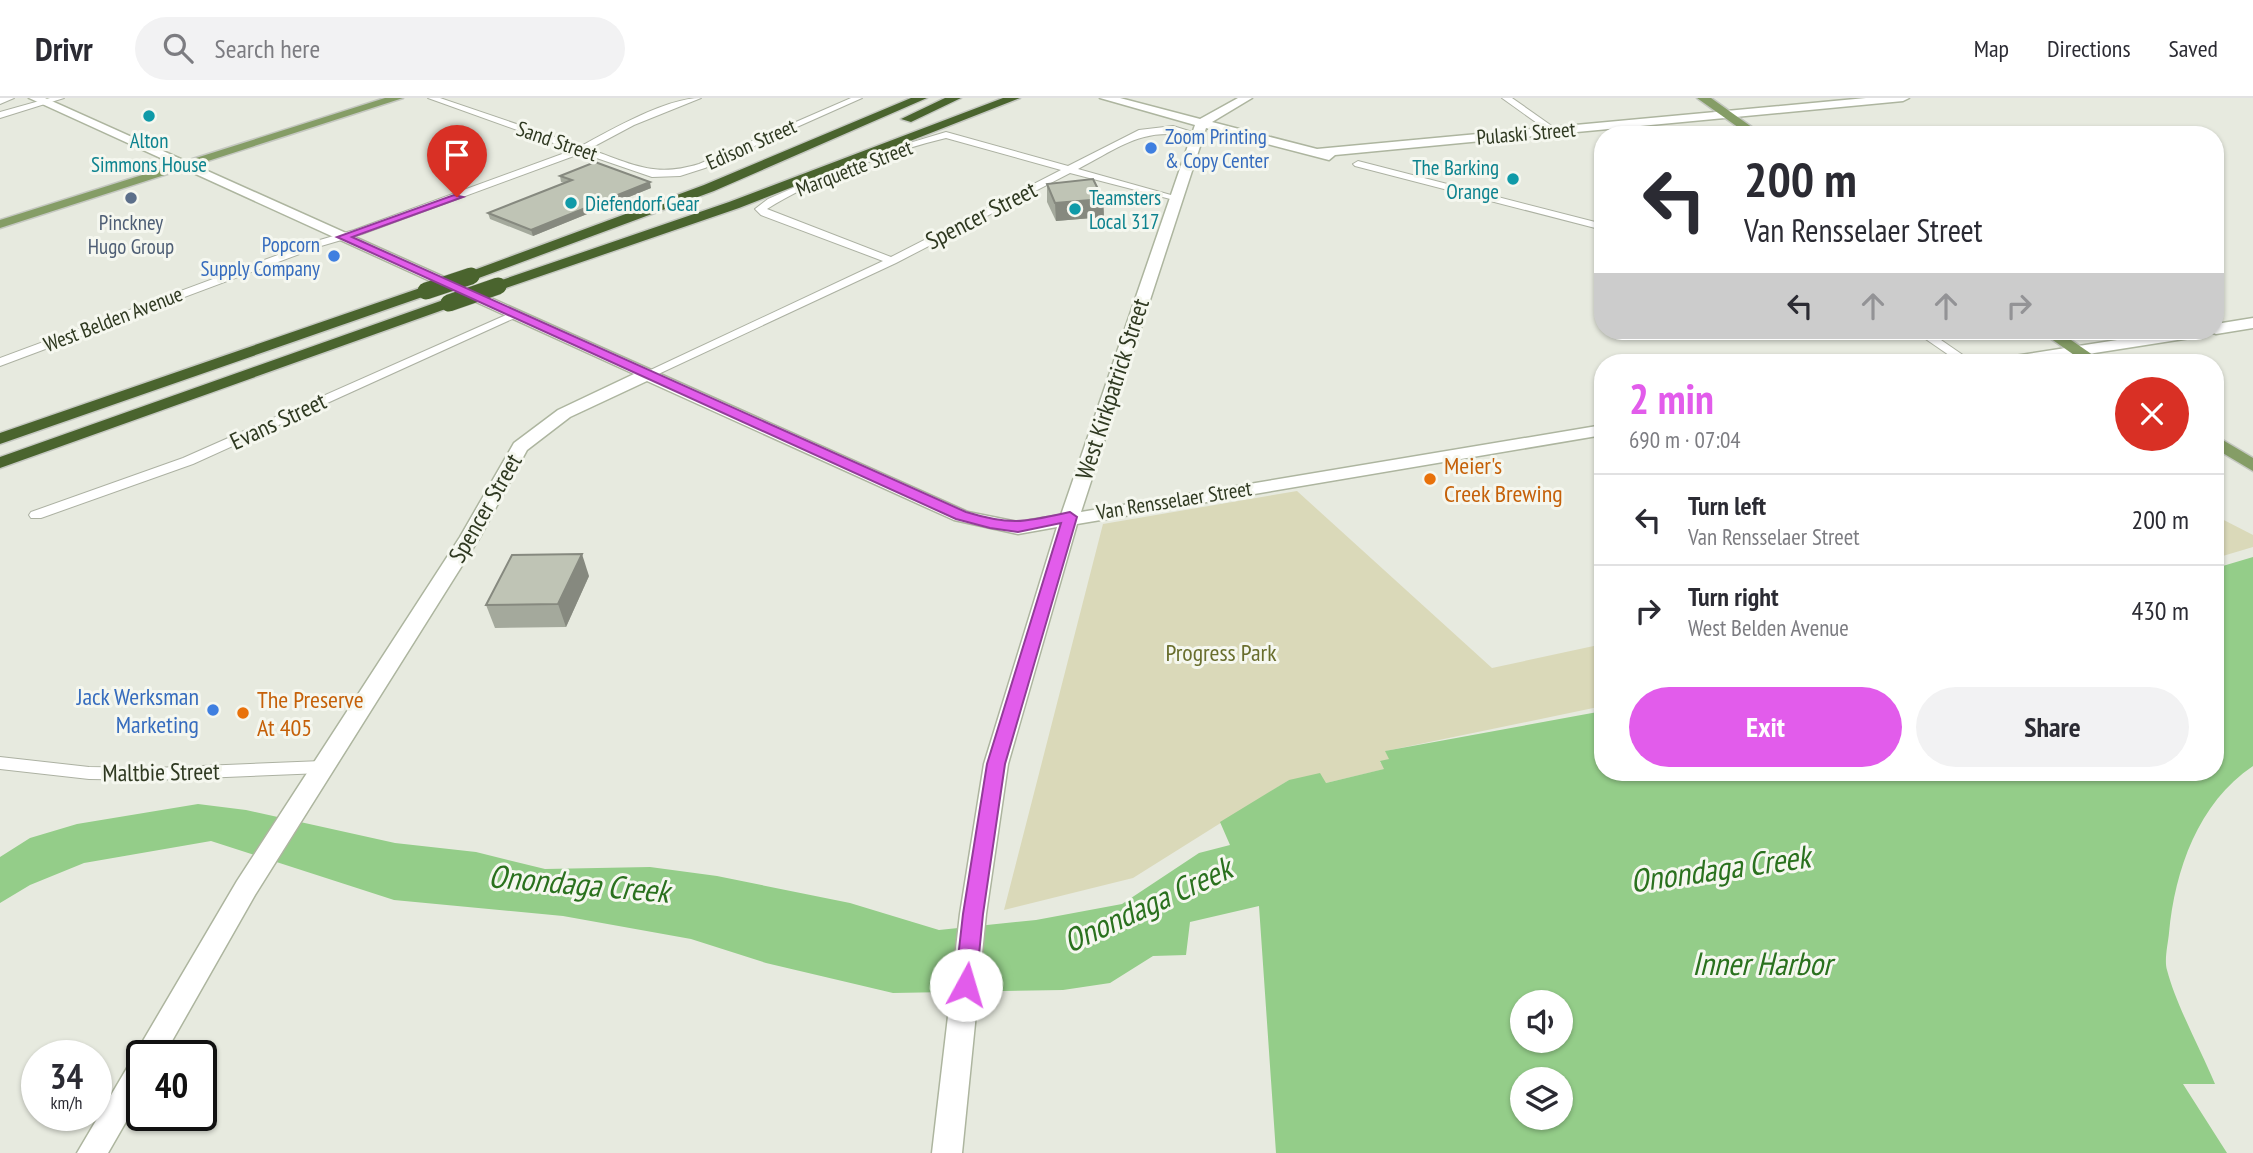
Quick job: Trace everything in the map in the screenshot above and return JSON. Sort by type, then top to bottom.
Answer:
[{"type":"highway","points":[[668,204],[773,155],[884,98]]},
{"type":"highway","points":[[0,439],[471,276],[668,204],[921,98]]},
{"type":"highway","points":[[880,131],[955,98]]},
{"type":"highway","points":[[0,463],[590,253],[734,205],[1014,98]]},
{"type":"highway","points":[[590,253],[829,153]]},
{"type":"main road","points":[[0,224],[397,98]]},
{"type":"main road","points":[[1703,98],[1744,126]]},
{"type":"main road","points":[[2061,340],[2082,354]]},
{"type":"main road","points":[[2224,447],[2253,466]]},
{"type":"street","points":[[0,101],[10,98]]},
{"type":"street","points":[[0,114],[40,100],[60,98]]},
{"type":"street","name":"Sand Street","points":[[432,98],[652,174],[683,173]]},
{"type":"street","name":"West Belden Avenue","points":[[0,362],[267,262],[532,170],[581,150],[631,123],[697,98]]},
{"type":"street","name":"Edison Street","points":[[683,173],[858,98]]},
{"type":"street","points":[[1106,98],[1168,114],[1199,129],[1317,153],[1594,225]]},
{"type":"street","points":[[1199,129],[1246,98]]},
{"type":"street","points":[[1506,98],[1554,131]]},
{"type":"street","name":"Pulaski Street","points":[[1605,126],[1903,98]]},
{"type":"street","name":"Van Rensselaer Street","points":[[40,100],[961,516],[990,524],[1018,527],[1594,431]]},
{"type":"street","name":"Spencer Street","points":[[158,1040],[246,888],[406,641],[470,537],[520,447],[530,435],[561,415],[892,261],[1142,132],[1168,114]]},
{"type":"street","name":"Pulaski Street","points":[[1317,153],[1594,127]]},
{"type":"street","name":"Spencer Street","points":[[1142,132],[1199,129]]},
{"type":"street","name":"West Kirkpatrick Street","points":[[947,1153],[973,914],[996,764],[1070,517],[1199,129]]},
{"type":"street","name":"Marquette Street","points":[[892,261],[760,209],[814,183],[938,136],[957,137],[1068,170]]},
{"type":"street","points":[[1358,164],[1361,153],[1376,148]]},
{"type":"street","points":[[1068,170],[1174,199]]},
{"type":"street","name":"Evans Street","points":[[36,515],[188,461],[514,314]]},
{"type":"street","points":[[2224,328],[2253,323]]},
{"type":"street","points":[[1934,340],[1956,354]]},
{"type":"street","points":[[2058,354],[2146,340]]},
{"type":"street","name":"Maltbie Street","points":[[0,764],[89,773],[154,774],[322,767]]},
{"type":"street","points":[[92,1153],[126,1095]]},
{"type":"green space","name":"Progress Park","points":[[1297,491],[1492,668],[1594,646],[1594,708],[1386,751],[1390,759],[1380,762],[1385,769],[1326,783],[1289,780],[1133,878],[1004,910],[1103,524]]},
{"type":"green space","points":[[2224,520],[2253,535],[2253,547],[2224,556]]},
{"type":"water","name":"Inner Harbor","points":[[2253,557],[2253,766],[2234,781],[2218,799],[2193,840],[2177,886],[2166,952],[2167,970],[2176,998],[2215,1084],[2183,1084],[2227,1153],[1276,1153],[1259,906],[1190,922],[1186,955],[1153,956],[1110,983],[1063,990],[893,993],[766,963],[691,939],[563,916],[394,900],[211,841],[84,863],[30,885],[0,903],[0,857],[30,838],[77,824],[198,804],[246,810],[395,843],[476,852],[545,869],[650,867],[717,876],[850,903],[939,930],[1036,920],[1122,904],[1199,853],[1230,845],[1220,822],[1289,780],[1320,773],[1326,783],[1384,769],[1380,761],[1389,759],[1385,751],[1594,713],[1594,781],[2224,781],[2224,566]]},
{"type":"building","name":"Diefendorf Gear","points":[[595,162],[650,182],[531,230],[488,213],[572,180],[560,176]]},
{"type":"building","points":[[1093,179],[1103,199],[1055,203],[1047,184]]},
{"type":"building","points":[[582,554],[558,604],[486,605],[512,555]]},
{"type":"place","name":"Alton Simmons House","points":[[149,116]]},
{"type":"place","name":"Zoom Printing & Copy Center","points":[[1151,148]]},
{"type":"place","name":"The Barking Orange","points":[[1513,179]]},
{"type":"place","name":"Pinckney Hugo Group","points":[[131,198]]},
{"type":"place","name":"Diefendorf Gear","points":[[571,203]]},
{"type":"place","name":"Teamsters Local 317","points":[[1075,209]]},
{"type":"place","name":"Popcorn Supply Company","points":[[334,256]]},
{"type":"place","name":"Meier's Creek Brewing","points":[[1430,479]]},
{"type":"place","name":"Jack Werksman Marketing","points":[[213,710]]},
{"type":"place","name":"The Preserve At 405","points":[[243,713]]},
{"type":"route","points":[[457,197],[342,237],[961,516],[1004,527],[1070,517],[996,764],[973,914],[966,985]]},
{"type":"water label","name":"Onondaga Creek","points":[[1720,868]]},
{"type":"water label","name":"Onondaga Creek","points":[[579,883]]},
{"type":"water label","name":"Onondaga Creek","points":[[1147,904]]}]
